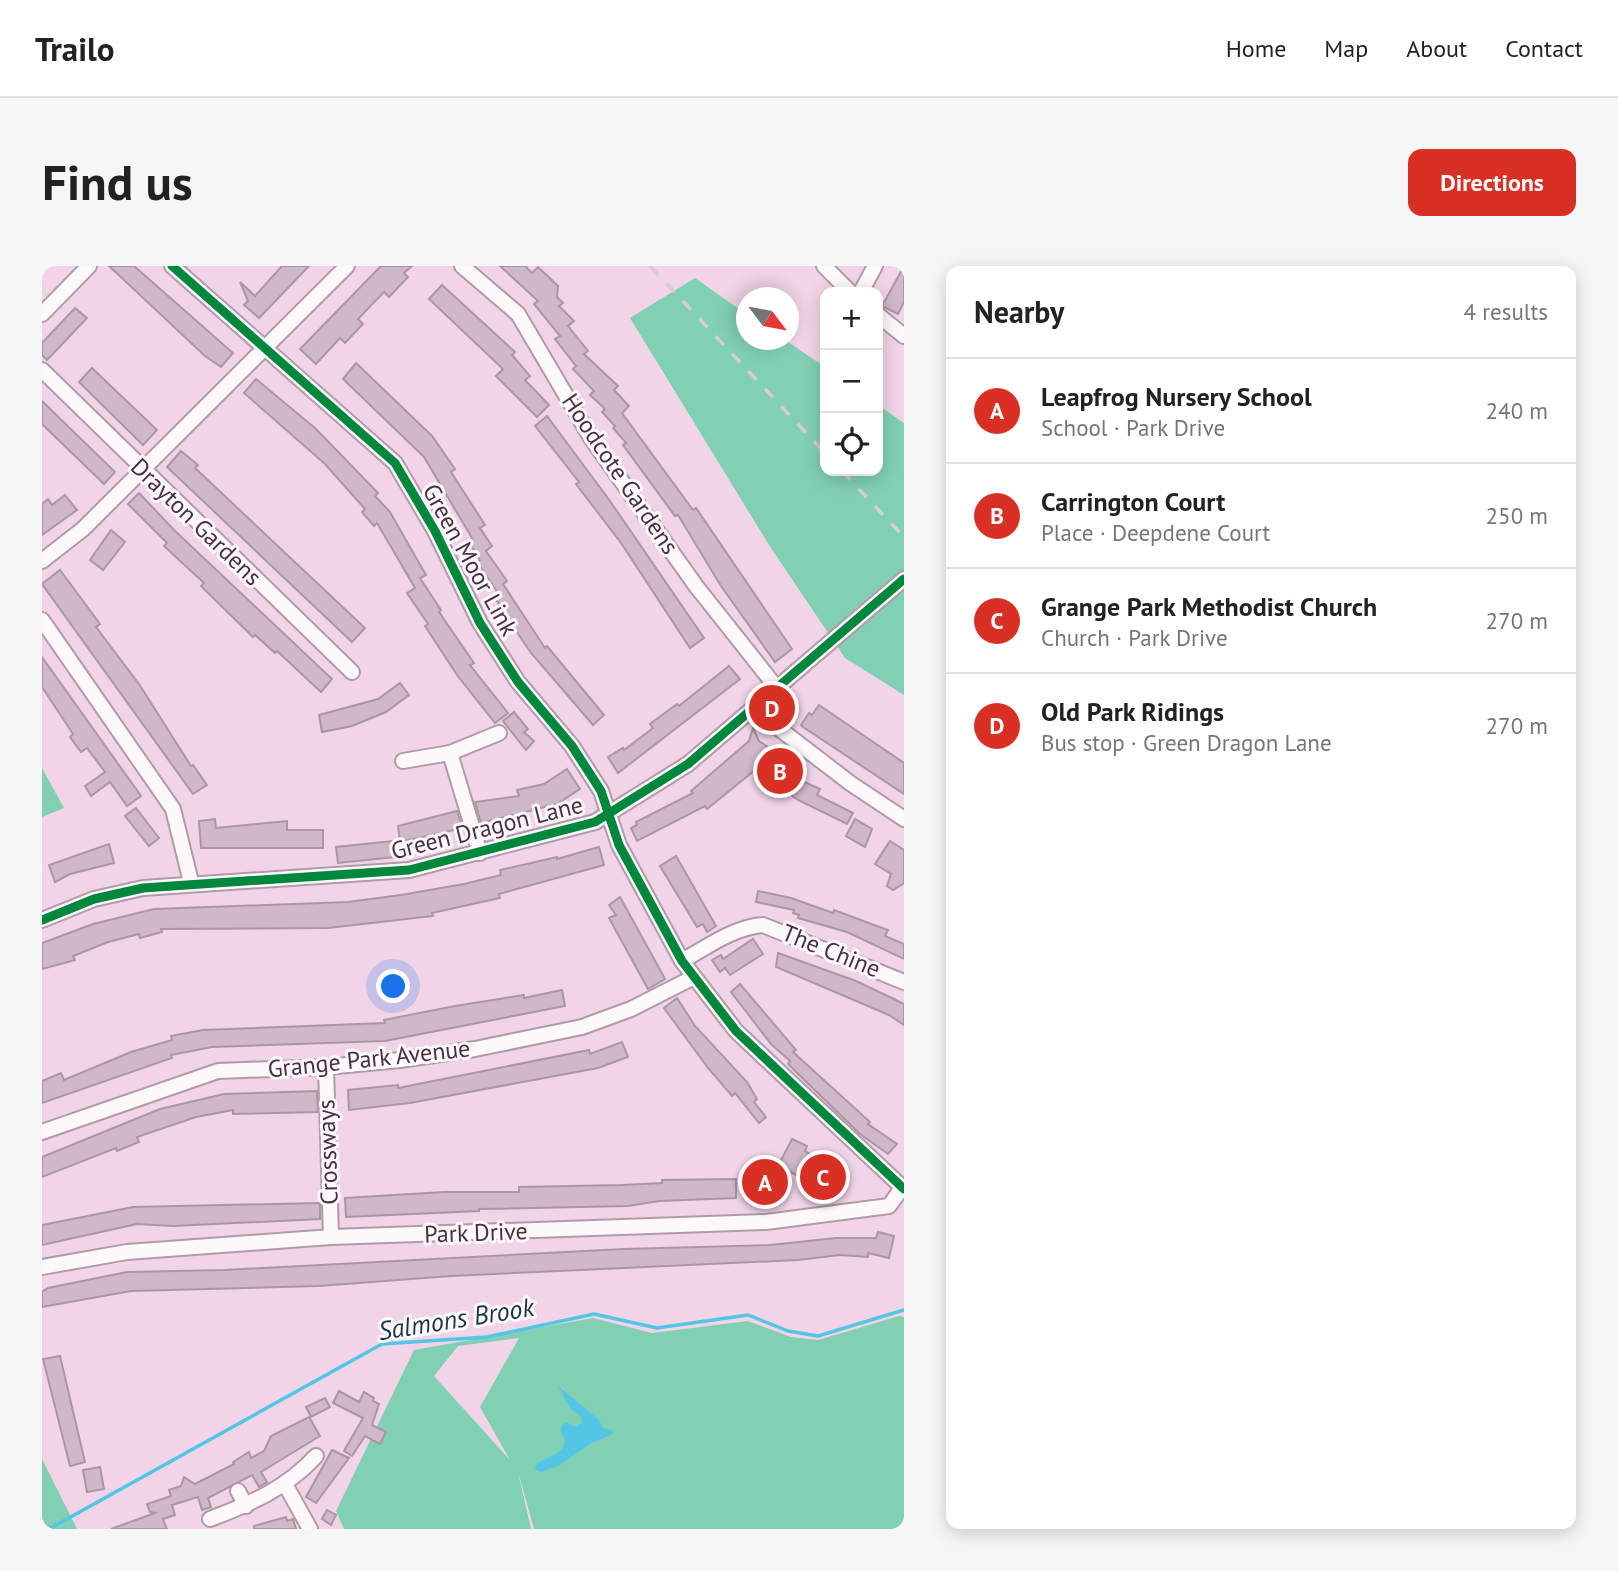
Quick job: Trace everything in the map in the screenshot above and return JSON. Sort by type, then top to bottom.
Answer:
[{"type":"street","points":[[42,314],[89,266]]},
{"type":"street","name":"Green Moor Link","points":[[173,266],[395,464],[435,531],[480,623],[518,682],[589,770],[601,791],[619,845],[682,961],[736,1031],[903,1188]]},
{"type":"street","points":[[42,561],[83,529],[143,471],[347,266]]},
{"type":"street","name":"Hoodcote Gardens","points":[[462,266],[518,314],[591,438],[696,586],[776,687]]},
{"type":"street","points":[[824,266],[845,287]]},
{"type":"street","points":[[863,287],[875,266]]},
{"type":"street","points":[[883,320],[904,336]]},
{"type":"street","name":"Drayton Gardens","points":[[42,370],[352,672]]},
{"type":"street","name":"Green Dragon Lane","points":[[42,920],[94,900],[143,888],[191,882],[377,874],[449,862],[595,822],[688,764],[755,710],[776,687],[904,579]]},
{"type":"street","points":[[42,620],[173,810],[191,882]]},
{"type":"street","points":[[755,710],[850,783],[904,819]]},
{"type":"street","points":[[403,761],[450,753],[499,733]]},
{"type":"street","points":[[450,753],[480,853]]},
{"type":"street","name":"The Chine","points":[[682,961],[749,926],[763,925],[904,982]]},
{"type":"street","name":"Grange Park Avenue","points":[[42,1132],[218,1071],[326,1067],[475,1049],[582,1027],[631,1009],[694,977]]},
{"type":"street","name":"Crossways","points":[[326,1067],[331,1237]]},
{"type":"street","name":"Park Drive","points":[[42,1267],[127,1252],[331,1237],[766,1222],[889,1206],[903,1188]]},
{"type":"street","points":[[210,1519],[246,1506],[285,1484],[316,1456]]},
{"type":"street","points":[[285,1484],[310,1529]]},
{"type":"street","points":[[238,1491],[246,1506]]},
{"type":"green space","points":[[695,278],[736,307],[736,350],[799,349],[820,364],[820,476],[883,476],[883,408],[904,423],[904,695],[845,658],[769,545],[630,318]]},
{"type":"green space","points":[[42,768],[64,808],[42,817]]},
{"type":"green space","points":[[899,1316],[904,1317],[904,1529],[534,1529],[518,1472],[531,1529],[344,1529],[336,1511],[414,1350],[593,1318],[652,1333],[748,1321],[791,1337],[818,1340]],"holes":[[[519,1338],[480,1407],[510,1460],[434,1376],[458,1346]]]},
{"type":"green space","points":[[42,1459],[77,1529],[42,1529]]},
{"type":"water","points":[[558,1386],[599,1420],[603,1428],[612,1430],[613,1434],[590,1444],[558,1466],[541,1472],[535,1469],[537,1463],[558,1453],[564,1446],[561,1431],[563,1425],[566,1422],[576,1427],[582,1423],[581,1417],[571,1409]]},
{"type":"building","points":[[109,266],[134,266],[233,353],[221,367],[205,356]]},
{"type":"building","points":[[282,266],[309,266],[259,318],[244,305],[248,301],[240,282],[255,296]]},
{"type":"building","points":[[381,266],[412,266],[404,273],[408,277],[389,297],[384,292],[358,319],[363,324],[345,343],[340,338],[316,364],[300,349]]},
{"type":"building","points":[[500,266],[525,266],[532,273],[538,267],[558,286],[557,297],[563,303],[559,306],[574,321],[568,326],[588,351],[584,354],[618,386],[614,390],[629,406],[622,413],[693,510],[696,508],[792,649],[775,662],[721,586],[678,515],[675,516],[623,445],[626,443],[602,412],[605,409],[590,395],[594,391],[573,369],[576,366],[555,339],[560,336],[534,304],[538,301]]},
{"type":"building","points":[[904,266],[904,302],[898,314],[883,304]]},
{"type":"building","points":[[442,285],[515,352],[512,355],[530,376],[525,380],[549,405],[537,417],[496,376],[503,369],[429,299]]},
{"type":"building","points":[[75,308],[87,318],[47,360],[42,355],[42,343]]},
{"type":"building","points":[[356,363],[432,436],[455,469],[451,472],[485,525],[480,528],[492,546],[486,551],[507,581],[503,584],[545,648],[547,646],[604,715],[593,725],[531,653],[512,625],[494,596],[498,593],[477,562],[480,560],[468,541],[472,538],[424,457],[343,379]]},
{"type":"building","points":[[92,368],[157,430],[143,445],[79,382]]},
{"type":"building","points":[[256,379],[316,429],[378,493],[375,496],[390,512],[426,575],[420,578],[441,610],[439,612],[474,663],[470,665],[508,713],[495,723],[457,675],[425,626],[428,624],[407,593],[415,588],[377,523],[374,526],[362,512],[365,509],[325,464],[244,393]]},
{"type":"building","points":[[42,401],[115,472],[104,484],[42,424]]},
{"type":"building","points":[[547,416],[610,501],[704,638],[690,648],[621,543],[576,484],[579,482],[535,426]]},
{"type":"building","points":[[181,451],[198,465],[195,468],[365,628],[352,642],[167,467]]},
{"type":"building","points":[[139,493],[174,530],[332,679],[321,692],[277,651],[275,653],[255,635],[253,637],[201,586],[204,583],[164,546],[167,543],[128,504]]},
{"type":"building","points":[[65,495],[77,510],[42,535],[42,504],[48,499],[52,505]]},
{"type":"building","points":[[111,530],[125,542],[103,570],[90,560]]},
{"type":"building","points":[[60,570],[100,624],[96,627],[139,684],[191,766],[193,765],[207,785],[193,794],[42,584]]},
{"type":"building","points":[[42,657],[141,796],[127,806],[110,782],[91,796],[85,786],[105,772],[87,748],[81,752],[70,737],[73,734],[42,687]]},
{"type":"building","points":[[729,666],[740,679],[618,773],[608,757],[623,748],[624,750],[653,728],[650,724],[677,704],[679,706]]},
{"type":"building","points":[[400,683],[409,695],[386,712],[352,726],[322,732],[319,715],[378,699]]},
{"type":"building","points":[[819,705],[904,763],[904,794],[801,725]]},
{"type":"building","points":[[514,712],[528,729],[524,732],[534,741],[526,750],[503,721]]},
{"type":"building","points":[[753,728],[759,741],[805,772],[800,780],[820,789],[817,795],[853,813],[847,824],[798,800],[755,770],[707,809],[705,806],[637,841],[631,828],[637,825],[636,822],[693,793],[691,791],[749,741]]},
{"type":"building","points":[[567,769],[580,789],[557,804],[481,823],[475,802],[519,796],[517,790],[544,784]]},
{"type":"building","points":[[136,808],[159,838],[149,846],[125,816]]},
{"type":"building","points":[[457,811],[463,828],[400,842],[398,826]]},
{"type":"building","points":[[215,819],[216,828],[287,821],[287,830],[323,830],[323,848],[201,848],[199,821]]},
{"type":"building","points":[[855,819],[872,829],[865,847],[846,836]]},
{"type":"building","points":[[393,841],[395,857],[338,863],[336,847]]},
{"type":"building","points":[[890,841],[904,850],[904,883],[893,890],[887,886],[891,874],[875,864]]},
{"type":"building","points":[[109,844],[114,863],[70,874],[55,882],[49,865]]},
{"type":"building","points":[[599,847],[604,865],[499,894],[500,898],[432,913],[433,916],[328,928],[161,929],[162,932],[140,938],[139,934],[108,942],[73,956],[75,960],[42,969],[42,943],[93,924],[154,909],[348,902],[401,895],[464,884],[501,875],[500,870],[557,859]]},
{"type":"building","points":[[676,856],[716,926],[707,932],[703,924],[697,927],[660,866]]},
{"type":"building","points":[[758,891],[791,898],[833,913],[834,910],[888,930],[885,936],[904,944],[904,959],[847,932],[798,918],[799,915],[793,913],[794,910],[756,902]]},
{"type":"building","points":[[620,897],[665,979],[648,989],[609,918],[616,915],[609,905]]},
{"type":"building","points":[[753,939],[763,954],[730,975],[725,968],[720,972],[712,960],[721,955],[723,959]]},
{"type":"building","points":[[778,953],[856,981],[904,1004],[904,1025],[889,1015],[776,967]]},
{"type":"building","points":[[740,984],[796,1050],[793,1052],[870,1122],[868,1124],[897,1144],[888,1154],[860,1134],[788,1064],[790,1061],[771,1044],[731,992]]},
{"type":"building","points":[[562,990],[565,1006],[385,1041],[212,1047],[171,1055],[172,1058],[42,1103],[42,1081],[61,1073],[64,1080],[131,1052],[172,1040],[171,1036],[203,1030],[385,1023],[384,1020],[455,1006],[524,995],[524,998]]},
{"type":"building","points":[[677,998],[695,1026],[747,1082],[757,1099],[754,1102],[766,1117],[759,1123],[735,1093],[732,1096],[708,1068],[664,1008]]},
{"type":"building","points":[[622,1042],[628,1057],[598,1068],[410,1103],[349,1110],[348,1090],[398,1085],[398,1088],[589,1050],[590,1054]]},
{"type":"building","points":[[317,1091],[318,1112],[233,1114],[233,1110],[196,1117],[137,1137],[139,1142],[117,1151],[116,1148],[42,1177],[42,1157],[160,1109],[224,1094]]},
{"type":"building","points":[[792,1139],[807,1146],[805,1151],[817,1158],[815,1162],[836,1173],[827,1191],[781,1167],[762,1186],[753,1175],[773,1157],[779,1164]]},
{"type":"building","points":[[736,1179],[736,1198],[659,1201],[628,1206],[479,1209],[346,1217],[345,1198],[444,1192],[519,1192],[519,1187],[622,1185],[662,1183],[662,1180]]},
{"type":"building","points":[[320,1203],[320,1219],[173,1226],[137,1224],[42,1245],[42,1225],[133,1207]]},
{"type":"building","points":[[878,1232],[894,1236],[889,1258],[868,1253],[868,1257],[840,1255],[798,1260],[451,1276],[319,1286],[131,1291],[42,1307],[42,1292],[48,1288],[127,1272],[225,1270],[624,1249],[770,1245],[836,1238],[876,1238]]},
{"type":"building","points":[[60,1356],[85,1462],[70,1466],[43,1359]]},
{"type":"building","points":[[339,1391],[359,1402],[364,1392],[379,1404],[372,1425],[386,1432],[380,1444],[365,1436],[352,1456],[344,1451],[363,1418],[333,1403]]},
{"type":"building","points":[[325,1398],[330,1407],[311,1417],[306,1407]]},
{"type":"building","points":[[309,1417],[320,1436],[261,1472],[267,1482],[259,1487],[252,1475],[208,1498],[211,1507],[202,1510],[198,1497],[172,1505],[175,1515],[163,1519],[167,1529],[111,1529],[155,1513],[150,1512],[147,1504],[171,1496],[169,1490],[181,1486],[184,1477],[195,1484],[234,1464],[233,1462],[249,1452],[251,1458],[264,1451],[271,1436]]},
{"type":"building","points":[[332,1450],[349,1458],[316,1503],[306,1497]]},
{"type":"building","points":[[100,1467],[104,1489],[87,1492],[83,1470]]},
{"type":"building","points":[[327,1510],[336,1515],[331,1525],[322,1519]]},
{"type":"building","points":[[286,1517],[287,1521],[293,1519],[296,1529],[254,1529],[254,1526]]},
{"type":"waterway","name":"Salmons Brook","points":[[49,1529],[382,1344],[487,1337],[594,1314],[657,1328],[748,1315],[788,1331],[818,1336],[904,1310]]},
{"type":"railway","points":[[650,266],[820,448]]},
{"type":"railway","points":[[847,476],[904,537]]},
{"type":"cycle path","points":[[172,266],[395,463],[435,531],[480,623],[518,682],[572,746],[601,791],[619,845],[682,961],[736,1031],[904,1189]]},
{"type":"cycle path","points":[[42,920],[94,899],[143,888],[409,870],[595,822],[688,764],[904,579]]},
{"type":"place","name":"Old Park Ridings","points":[[772,708]]},
{"type":"place","name":"Carrington Court","points":[[780,771]]},
{"type":"place","name":"Grange Park Methodist Church","points":[[823,1177]]},
{"type":"place","name":"Leapfrog Nursery School","points":[[765,1182]]}]
